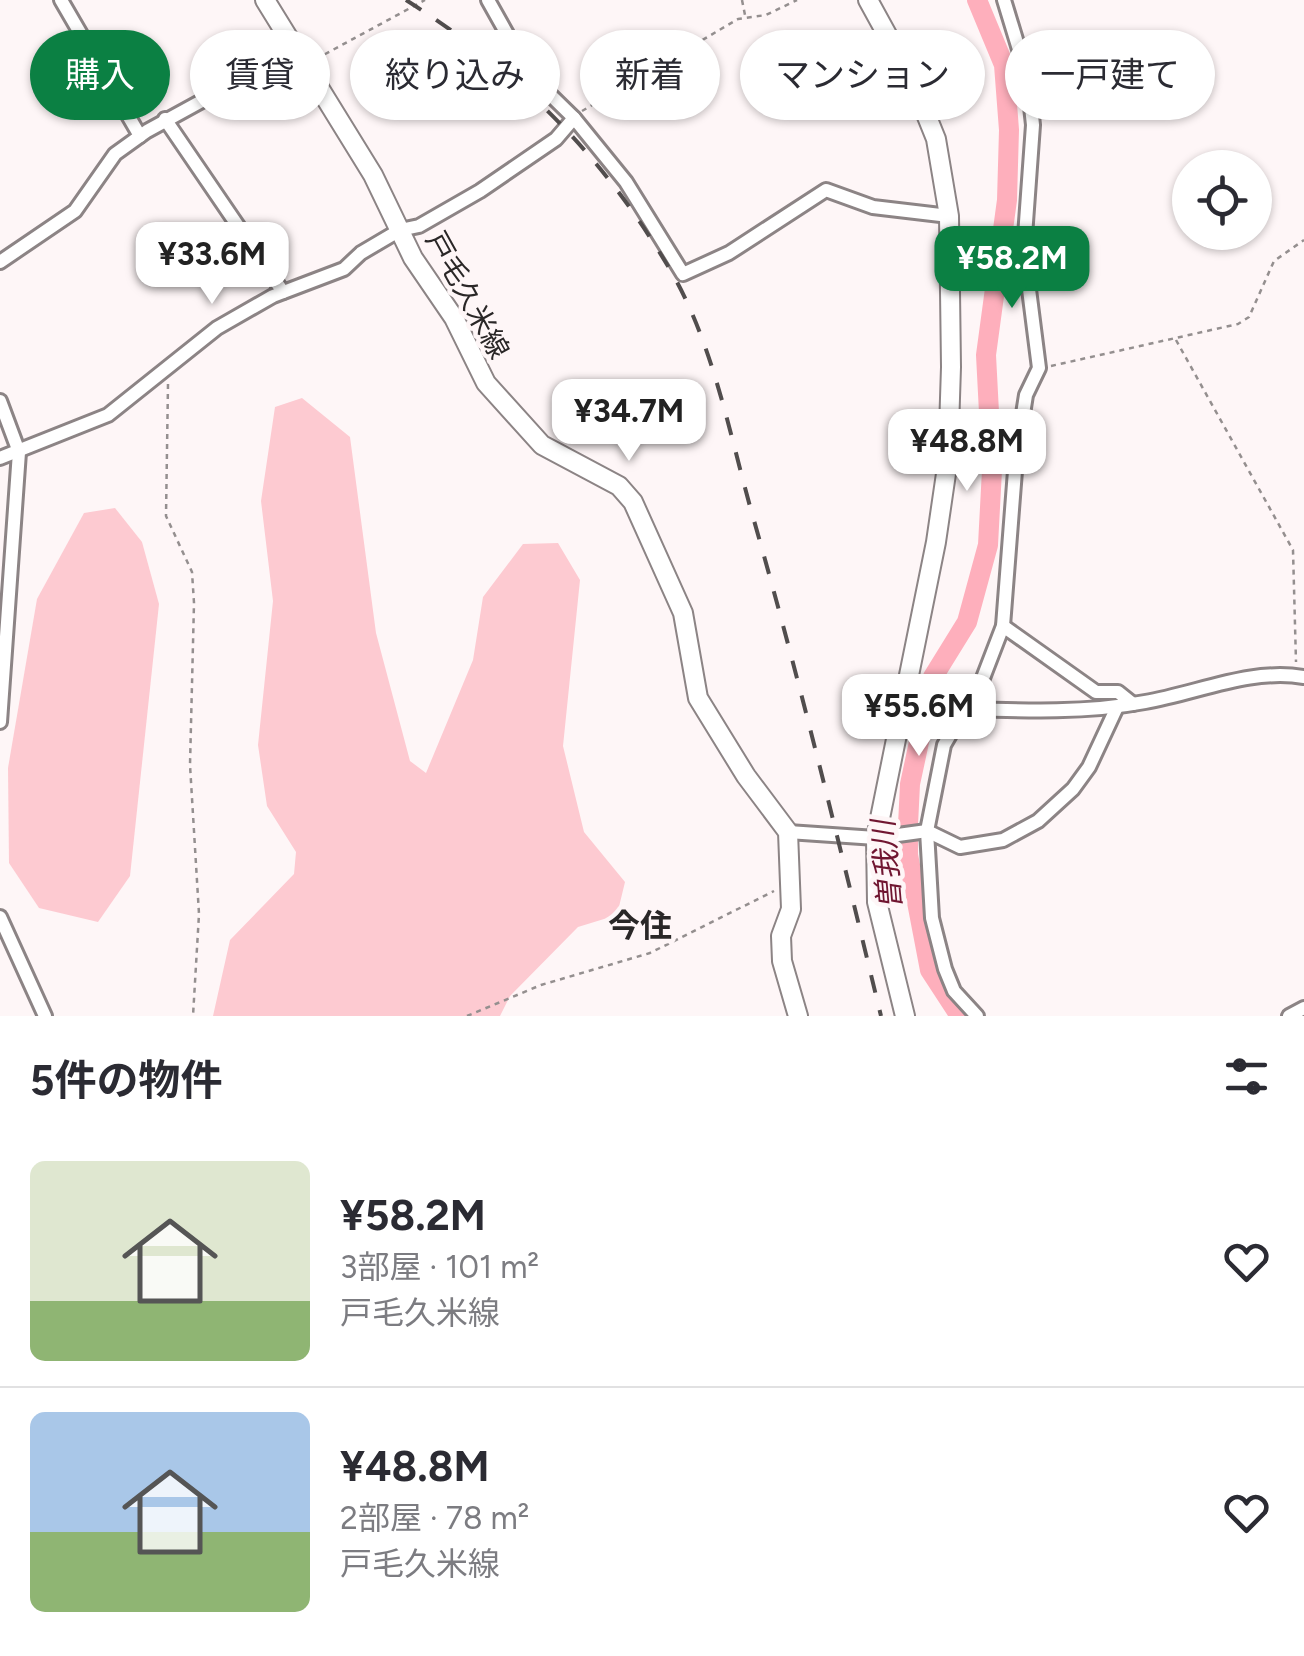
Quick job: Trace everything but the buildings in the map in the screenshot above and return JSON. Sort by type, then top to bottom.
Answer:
[{"type":"main road","name":"戸毛久米線","points":[[265,0],[281,30]]},
{"type":"main road","points":[[868,0],[912,82],[936,138],[949,216],[948,460],[925,601],[876,838],[876,902],[906,1016]]},
{"type":"main road","name":"戸毛久米線","points":[[330,109],[373,175],[413,258],[462,331],[486,383],[542,444],[619,486],[633,502],[683,613],[698,698],[763,802],[788,832]]},
{"type":"main road","points":[[788,832],[791,909],[780,936],[782,961],[798,1016]]},
{"type":"street","points":[[61,0],[140,136]]},
{"type":"street","points":[[488,0],[530,75],[574,118],[626,182],[683,274],[729,253],[826,190],[873,206],[949,216]]},
{"type":"street","points":[[977,1016],[954,991],[945,969],[932,918],[927,831],[944,744],[967,708],[1003,626],[1016,458],[1026,396],[1039,368],[1024,250],[1033,126],[1028,79],[1004,0]]},
{"type":"street","points":[[0,458],[108,415],[217,328],[283,292],[344,270],[361,253],[400,230],[419,226],[480,191],[556,139],[574,118]]},
{"type":"street","points":[[2,256],[75,211],[115,154],[164,120]]},
{"type":"street","points":[[166,120],[283,292]]},
{"type":"street","points":[[0,401],[18,452],[0,722]]},
{"type":"street","points":[[1003,626],[1096,692],[1118,692],[1133,704]]},
{"type":"street","points":[[967,708],[1055,712],[1117,707],[1273,672],[1301,676]]},
{"type":"street","points":[[788,832],[876,838],[927,831],[960,847],[985,846],[1038,821],[1081,778],[1117,707]]},
{"type":"street","points":[[0,918],[45,1016]]},
{"type":"street","points":[[1290,1016],[1304,1008]]},
{"type":"path","points":[[330,54],[425,0]]},
{"type":"path","points":[[742,0],[745,16]]},
{"type":"path","points":[[574,118],[588,106],[745,16],[766,14],[797,0]]},
{"type":"path","points":[[1039,368],[1176,340],[1249,318],[1274,261],[1304,240]]},
{"type":"path","points":[[1176,340],[1293,550],[1301,676]]},
{"type":"path","points":[[168,367],[166,516],[192,572],[194,603],[190,765],[199,914],[193,1016]]},
{"type":"path","points":[[466,1016],[505,998],[650,953],[792,882]]},
{"type":"shaded area","points":[[302,398],[350,437],[376,633],[410,761],[426,773],[473,660],[483,597],[523,544],[558,543],[580,580],[563,746],[584,832],[625,882],[617,915],[578,927],[510,996],[500,1016],[213,1016],[230,940],[294,874],[296,852],[267,806],[258,745],[273,601],[261,501],[275,407]]},
{"type":"shaded area","points":[[115,508],[142,542],[159,604],[130,876],[98,922],[39,908],[9,863],[8,768],[37,599],[84,513]]},
{"type":"waterway","name":"曽我川","points":[[960,1016],[930,970],[908,855],[908,825],[910,784],[933,677],[967,622],[988,545],[992,470],[986,355],[1007,200],[1009,130],[1004,65],[977,0]]},
{"type":"railway","points":[[406,0],[523,87],[588,154],[645,230],[686,301],[699,329],[727,419],[881,1016]]},
{"type":"district","name":"今住","points":[[640,926]]}]
